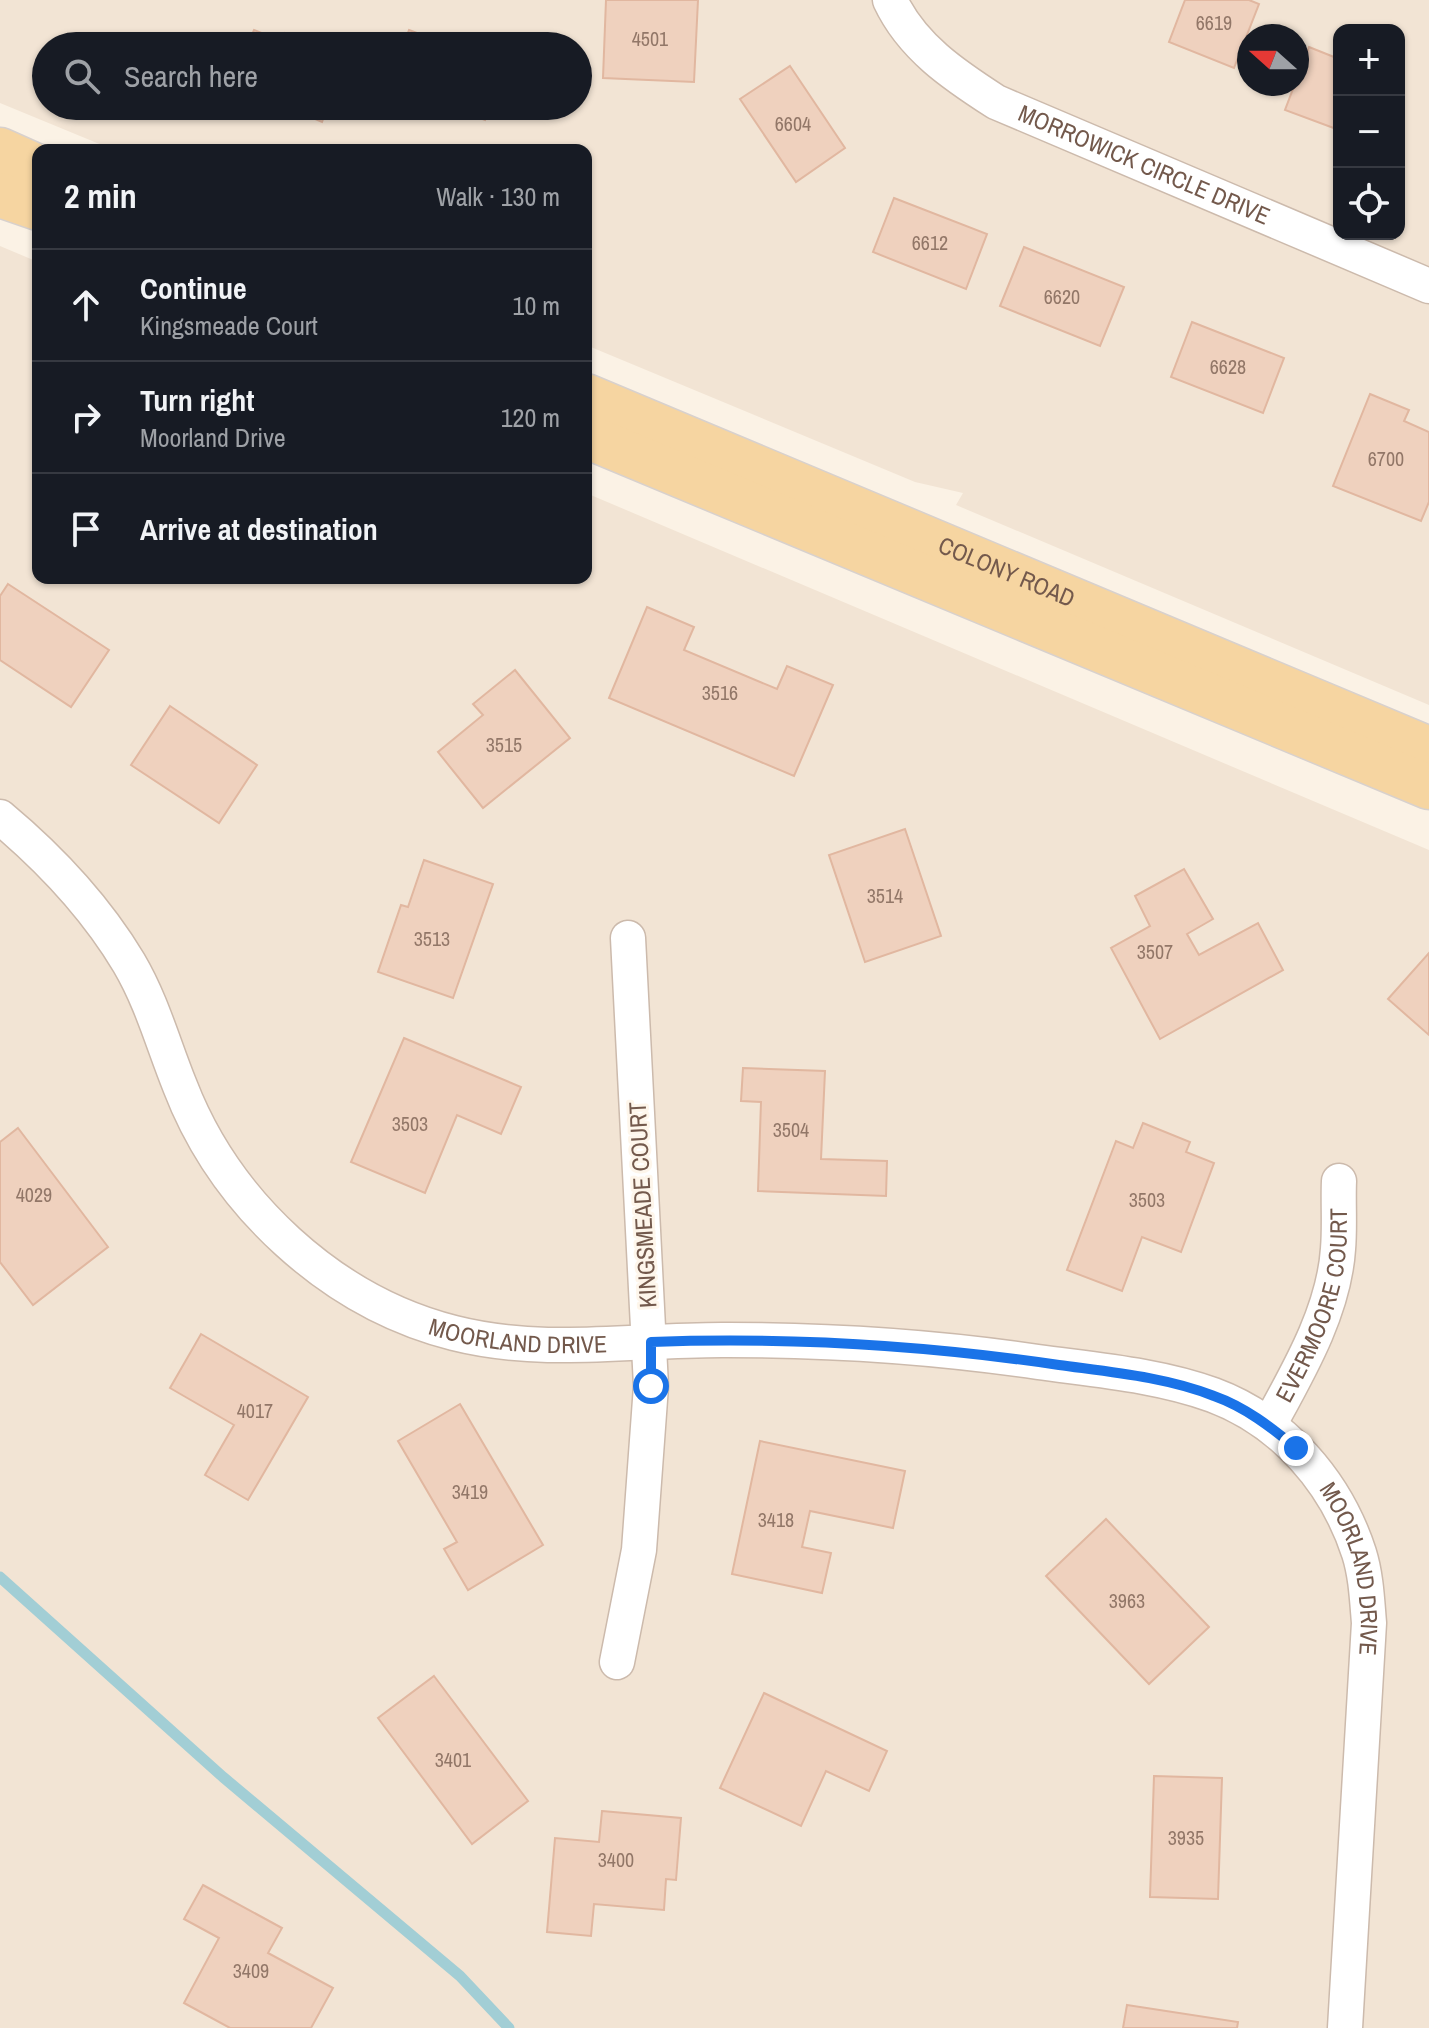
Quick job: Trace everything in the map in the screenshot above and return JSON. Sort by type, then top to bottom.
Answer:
[{"type":"main road","points":[[0,150],[32,164]]},
{"type":"main road","points":[[0,195],[32,206]]},
{"type":"main road","name":"COLONY ROAD","points":[[592,399],[1429,749]]},
{"type":"main road","name":"COLONY ROAD","points":[[592,438],[1429,787]]},
{"type":"street","name":"MORROWICK CIRCLE DRIVE","points":[[890,0],[908,30],[944,68],[996,102],[1429,286]]},
{"type":"street","name":"MOORLAND DRIVE","points":[[0,817],[77,891],[129,962],[159,1023],[180,1086],[203,1133],[253,1206],[304,1257],[360,1294],[420,1322],[452,1332],[540,1347],[726,1340],[845,1343],[984,1354],[1181,1386],[1214,1395],[1269,1425],[1296,1448],[1328,1486],[1345,1519],[1365,1575],[1369,1623],[1345,2028]]},
{"type":"street","name":"KINGSMEADE COURT","points":[[617,1662],[639,1550],[651,1386],[628,938]]},
{"type":"street","name":"EVERMOORE COURT","points":[[1269,1425],[1296,1376],[1327,1302],[1338,1251],[1339,1181]]},
{"type":"shaded area","points":[[0,0],[1429,0],[1429,705],[956,505],[963,493],[915,482],[592,347],[592,144],[99,144],[41,120],[592,120],[592,32],[32,32],[32,116],[0,103]]},
{"type":"shaded area","points":[[0,246],[32,259],[32,584],[592,584],[592,496],[1429,850],[1429,2028],[0,2028]]},
{"type":"building","points":[[606,0],[698,0],[694,82],[603,78]]},
{"type":"building","points":[[1185,0],[1249,0],[1259,4],[1251,24],[1237,24],[1237,60],[1234,68],[1169,42]]},
{"type":"building","points":[[1309,47],[1333,57],[1333,128],[1285,110],[1290,96],[1309,96]]},
{"type":"building","points":[[790,66],[845,148],[796,182],[740,99]]},
{"type":"building","points":[[894,198],[987,234],[966,289],[873,252]]},
{"type":"building","points":[[1024,247],[1124,287],[1100,346],[1000,306]]},
{"type":"building","points":[[1192,322],[1284,358],[1263,413],[1171,377]]},
{"type":"building","points":[[1370,394],[1409,410],[1404,421],[1429,432],[1429,502],[1421,521],[1333,486]]},
{"type":"building","points":[[8,584],[109,650],[71,707],[0,660],[0,596]]},
{"type":"building","points":[[647,607],[694,627],[684,650],[777,689],[787,666],[833,685],[794,776],[609,698]]},
{"type":"building","points":[[515,670],[570,738],[483,808],[438,752],[483,715],[473,704]]},
{"type":"building","points":[[170,706],[257,765],[219,823],[131,765]]},
{"type":"building","points":[[905,829],[941,936],[865,962],[829,855]]},
{"type":"building","points":[[424,860],[493,884],[453,998],[378,972],[401,905],[408,907]]},
{"type":"building","points":[[1184,869],[1213,919],[1187,934],[1199,955],[1258,923],[1283,970],[1160,1039],[1111,948],[1150,926],[1135,896]]},
{"type":"building","points":[[1429,953],[1429,1035],[1388,999]]},
{"type":"building","points":[[404,1038],[521,1087],[501,1134],[457,1115],[425,1193],[351,1162]]},
{"type":"building","points":[[743,1068],[825,1071],[821,1159],[887,1161],[886,1196],[758,1191],[761,1102],[741,1101]]},
{"type":"building","points":[[1143,1123],[1190,1142],[1186,1152],[1214,1163],[1181,1252],[1142,1237],[1122,1291],[1067,1270],[1116,1141],[1133,1148]]},
{"type":"building","points":[[18,1128],[108,1247],[33,1305],[0,1262],[0,1142]]},
{"type":"building","points":[[201,1334],[308,1397],[248,1500],[205,1475],[234,1425],[170,1388]]},
{"type":"building","points":[[460,1404],[543,1545],[468,1590],[444,1549],[457,1542],[398,1441]]},
{"type":"building","points":[[760,1441],[905,1471],[893,1528],[810,1511],[802,1547],[831,1553],[822,1593],[732,1574]]},
{"type":"building","points":[[1106,1519],[1209,1627],[1149,1684],[1046,1576]]},
{"type":"building","points":[[434,1676],[528,1801],[472,1844],[378,1718]]},
{"type":"building","points":[[764,1693],[887,1751],[869,1791],[826,1771],[801,1826],[720,1788]]},
{"type":"building","points":[[1154,1776],[1222,1778],[1218,1899],[1150,1897]]},
{"type":"building","points":[[602,1811],[681,1818],[676,1880],[666,1879],[664,1910],[594,1904],[591,1936],[547,1932],[555,1838],[599,1842]]},
{"type":"building","points":[[203,1885],[282,1928],[268,1953],[333,1988],[311,2028],[230,2028],[184,2003],[219,1938],[184,1919]]},
{"type":"building","points":[[1127,2005],[1238,2022],[1237,2028],[1123,2028]]},
{"type":"waterway","points":[[0,1577],[223,1777],[460,1976],[509,2028]]},
{"type":"route","points":[[651,1386],[651,1342],[845,1343],[984,1354],[1115,1373],[1214,1395],[1269,1425],[1296,1448]]}]
